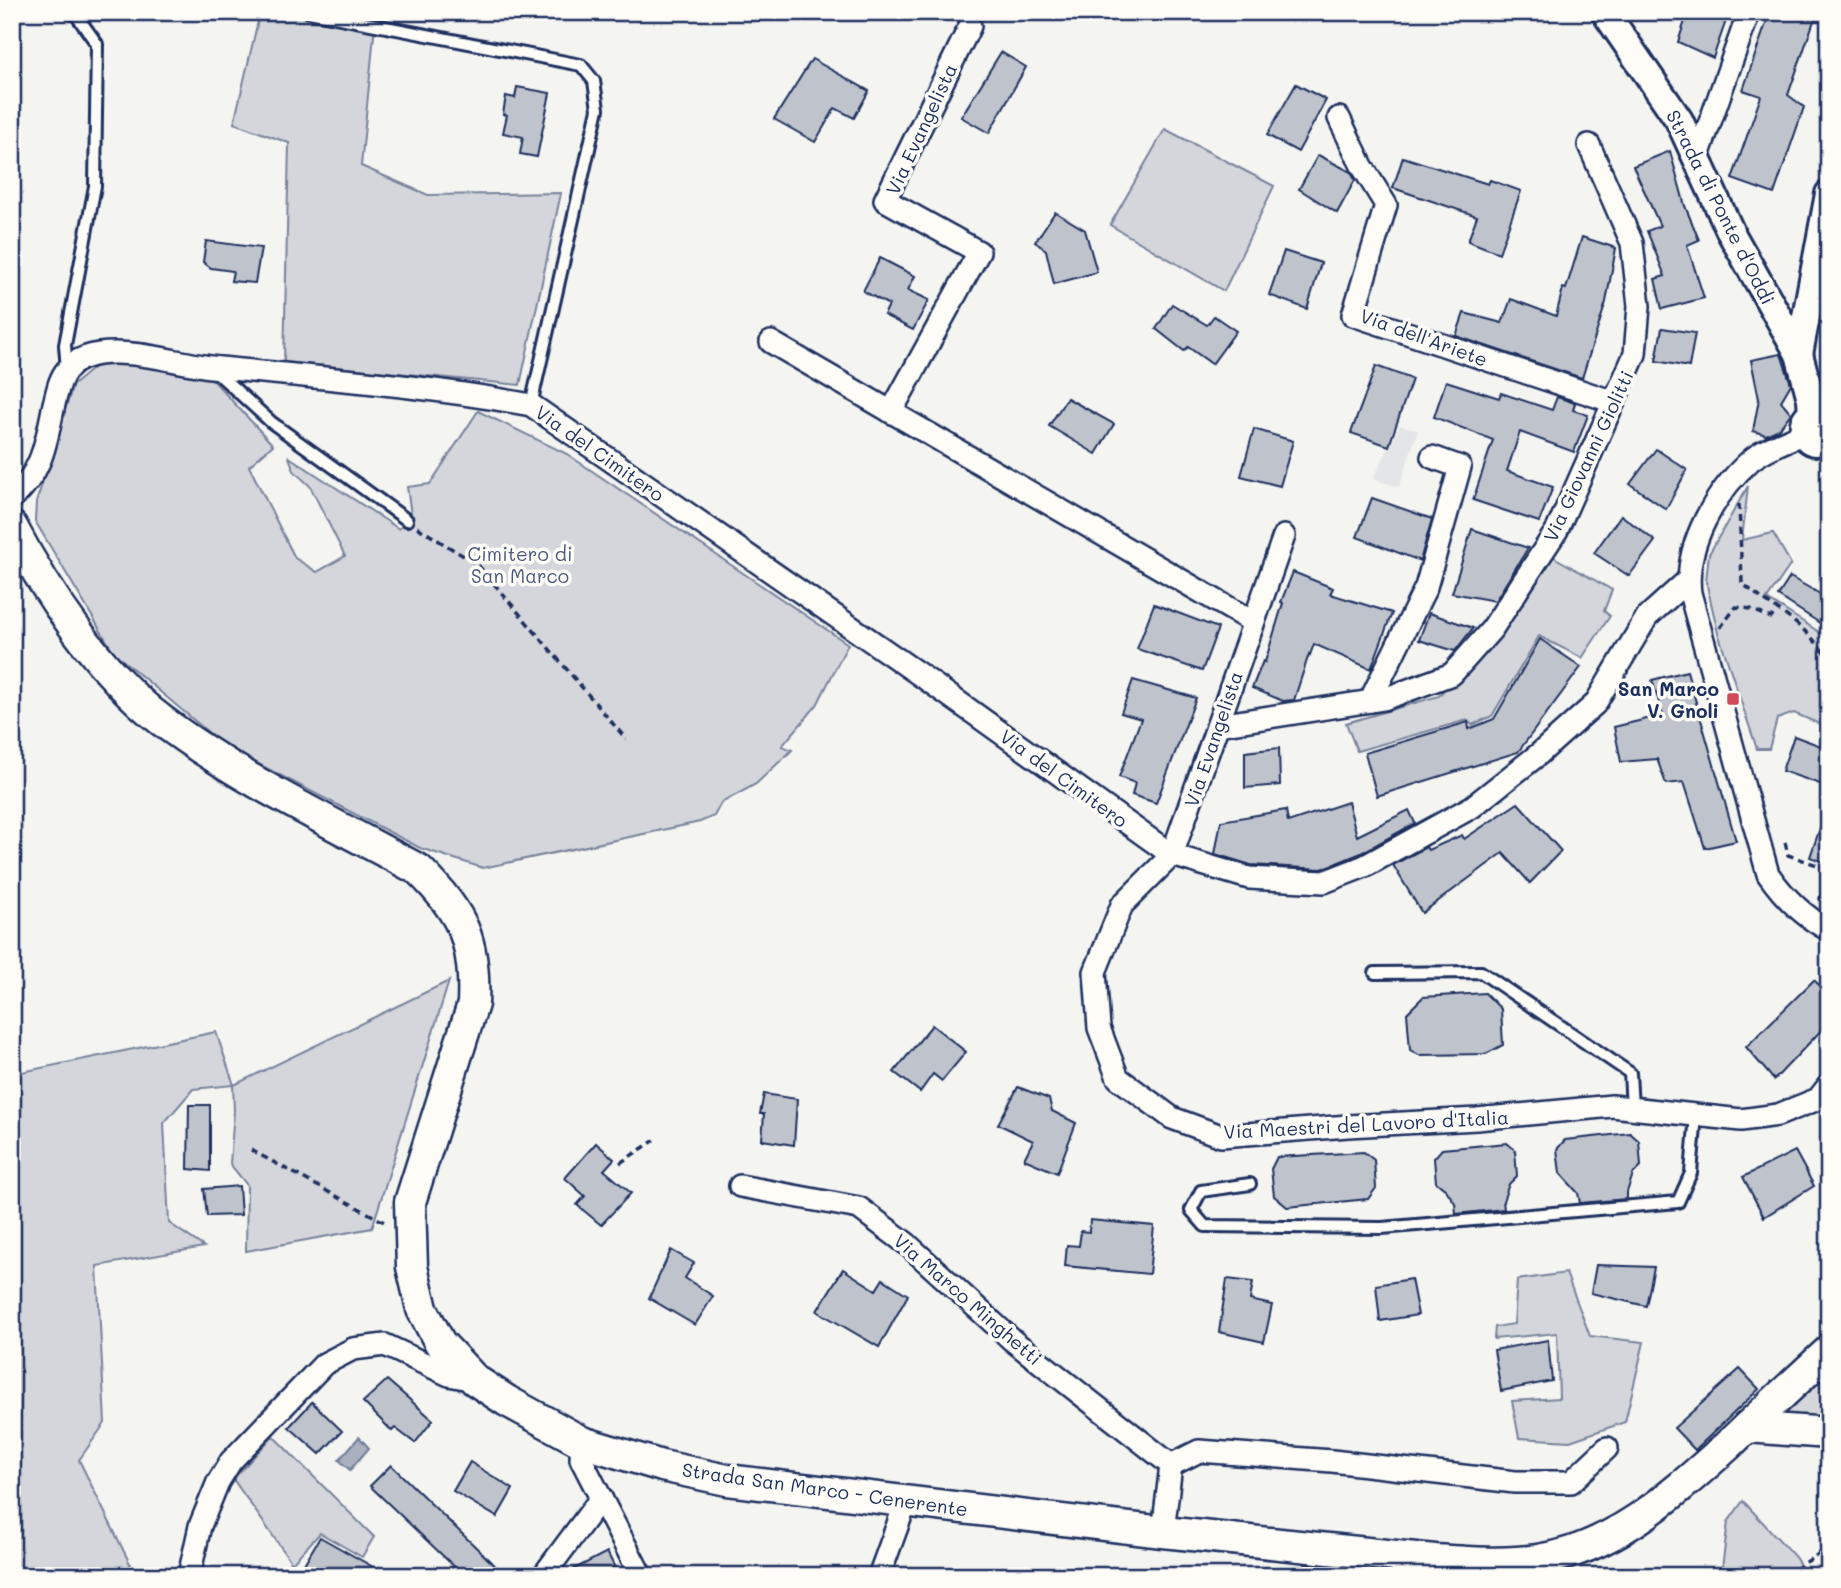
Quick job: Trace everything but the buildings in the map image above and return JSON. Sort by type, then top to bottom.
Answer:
[{"type":"main road","name":"Strada San Marco - Cenerente","points":[[16,538],[74,626],[120,683],[160,719],[232,767],[419,870],[442,892],[460,919],[470,947],[474,976],[473,1004],[410,1202],[412,1267],[422,1308],[440,1343],[475,1380],[507,1401],[582,1442],[662,1466],[727,1480],[1163,1532],[1435,1560],[1486,1563],[1538,1560],[1574,1551],[1629,1526],[1673,1494],[1829,1351]]},
{"type":"main road","points":[[1747,1427],[1829,1433]]},
{"type":"street","name":"Strada di Ponte d'Oddi","points":[[1605,12],[1679,120],[1731,233],[1798,354],[1822,430]]},
{"type":"street","points":[[1697,159],[1749,12]]},
{"type":"street","name":"Via Evangelista","points":[[891,412],[979,251],[885,200],[970,26]]},
{"type":"street","name":"Via dell'Ariete","points":[[1339,118],[1362,166],[1386,205],[1353,315],[1614,402]]},
{"type":"street","name":"Via Giovanni Giolitti","points":[[1218,725],[1384,699],[1452,674],[1492,629],[1557,530],[1635,354],[1639,306],[1632,243],[1589,145]]},
{"type":"street","points":[[1798,354],[1829,194]]},
{"type":"street","points":[[771,342],[1254,622]]},
{"type":"street","name":"Via del Cimitero","points":[[66,370],[82,358],[116,353],[211,367],[470,395],[531,405],[926,679],[1172,855],[1249,878],[1324,882],[1365,866],[1472,807],[1539,754],[1595,704],[1647,617],[1688,580]]},
{"type":"street","points":[[12,498],[33,478],[45,450],[58,388],[66,370]]},
{"type":"street","points":[[1822,430],[1752,458],[1717,497],[1704,520],[1688,580],[1769,874],[1783,895],[1816,923],[1829,930]]},
{"type":"street","points":[[1370,701],[1426,587],[1461,467],[1432,457]]},
{"type":"street","name":"Via Evangelista","points":[[1172,855],[1284,536]]},
{"type":"street","name":"Via Maestri del Lavoro d'Italia","points":[[1172,855],[1122,905],[1095,972],[1099,1028],[1118,1078],[1172,1118],[1221,1136],[1477,1119],[1612,1106],[1741,1120],[1779,1115],[1818,1099],[1829,1085]]},
{"type":"street","name":"Via Marco Minghetti","points":[[740,1186],[859,1208],[907,1244],[1012,1340],[1171,1465]]},
{"type":"street","points":[[189,1576],[200,1525],[218,1482],[231,1461],[324,1364],[353,1349],[386,1345],[449,1375],[475,1380]]},
{"type":"street","points":[[582,1442],[581,1459],[641,1576]]},
{"type":"street","points":[[1163,1532],[1171,1465],[1199,1451],[1332,1461],[1515,1482],[1571,1482],[1607,1448]]},
{"type":"street","points":[[543,1576],[601,1498]]},
{"type":"street","points":[[879,1576],[906,1502]]},
{"type":"lane","points":[[66,370],[65,345],[95,186],[97,44],[74,12]]},
{"type":"lane","points":[[309,12],[581,65],[594,81],[598,109],[531,405]]},
{"type":"lane","points":[[211,367],[271,422],[407,520]]},
{"type":"lane","points":[[1375,973],[1481,972],[1630,1073],[1632,1108]]},
{"type":"lane","points":[[1250,1184],[1201,1191],[1191,1210],[1205,1226],[1382,1228],[1678,1202],[1691,1173],[1696,1115]]},
{"type":"path","points":[[1734,478],[1738,501],[1742,583],[1805,630],[1822,648],[1829,661]]},
{"type":"path","points":[[407,520],[478,565],[626,739]]},
{"type":"path","points":[[1718,633],[1735,607],[1751,609],[1771,618],[1777,610]]},
{"type":"path","points":[[1784,842],[1788,855],[1829,872],[1819,902]]},
{"type":"path","points":[[620,1163],[655,1140]]},
{"type":"path","points":[[251,1150],[411,1236]]},
{"type":"path","points":[[1785,1576],[1829,1547]]},
{"type":"shaded area","points":[[1400,425],[1418,430],[1399,487],[1373,479]]},
{"type":"green space","points":[[260,12],[309,12],[375,25],[361,166],[428,195],[561,193],[520,385],[284,362],[289,143],[234,123]]},
{"type":"green space","points":[[1165,129],[1274,186],[1224,291],[1110,225]]},
{"type":"green space","name":"Cimitero di San Marco","points":[[103,360],[157,366],[211,378],[273,445],[249,466],[295,558],[317,572],[345,556],[310,486],[294,471],[289,457],[399,529],[411,514],[407,487],[430,484],[478,411],[567,454],[848,644],[817,705],[782,746],[792,750],[756,784],[721,803],[714,816],[700,822],[483,868],[420,848],[226,747],[114,653],[35,521],[36,503],[73,385]]},
{"type":"green space","points":[[1748,486],[1742,540],[1773,533],[1791,564],[1767,599],[1824,635],[1829,630],[1829,728],[1794,713],[1777,719],[1769,749],[1757,749],[1718,633],[1706,581],[1709,554]]},
{"type":"green space","points":[[1552,556],[1612,590],[1604,611],[1610,616],[1582,658],[1539,636],[1492,716],[1472,725],[1467,720],[1357,751],[1346,723],[1439,696]]},
{"type":"green space","points":[[449,981],[372,1228],[246,1251],[247,1185],[230,1164],[233,1085],[193,1089],[164,1123],[169,1223],[204,1247],[97,1266],[105,1423],[79,1460],[136,1576],[12,1576],[12,1074],[216,1032],[234,1085]]},
{"type":"green space","points":[[1566,1273],[1590,1336],[1644,1342],[1625,1422],[1570,1441],[1519,1438],[1512,1401],[1559,1398],[1557,1333],[1494,1339],[1495,1327],[1514,1324],[1517,1280]]},
{"type":"green space","points":[[1829,1363],[1829,1426],[1767,1422]]},
{"type":"green space","points":[[273,1436],[374,1537],[362,1557],[320,1533],[292,1563],[233,1479]]},
{"type":"green space","points":[[1743,1501],[1795,1557],[1807,1576],[1721,1576],[1728,1522]]},
{"type":"water","points":[[359,1437],[369,1448],[350,1470],[339,1460]]},
{"type":"place","name":"San Marco V. Gnoli","points":[[1733,699]]}]
